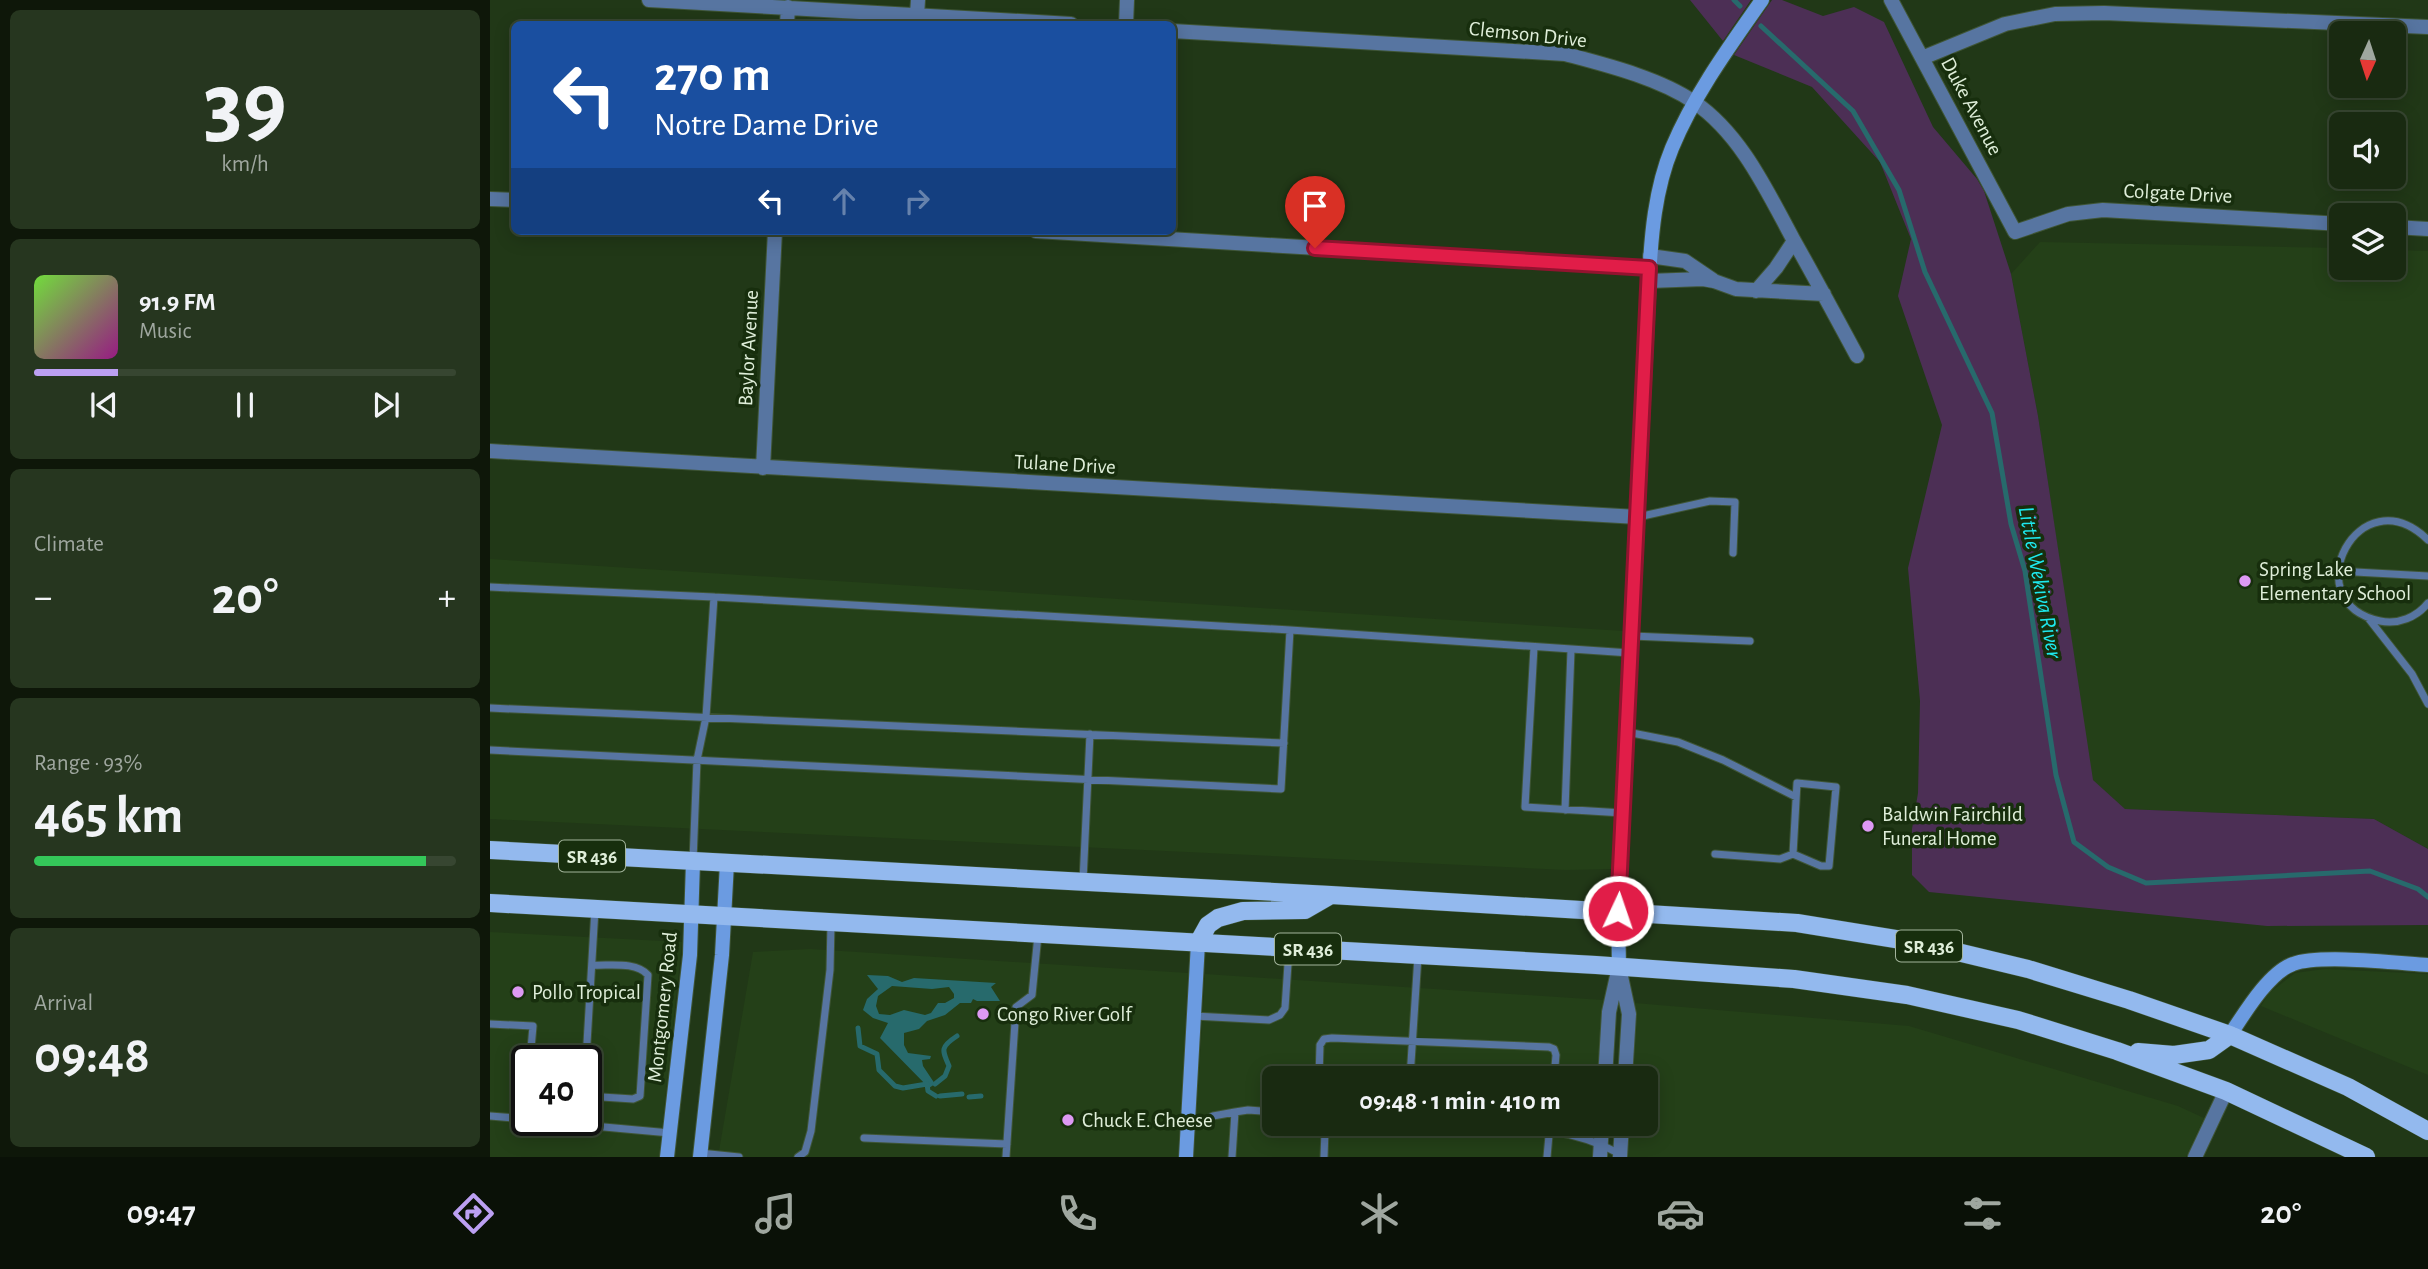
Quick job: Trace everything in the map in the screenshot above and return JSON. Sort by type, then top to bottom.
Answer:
[{"type":"main road","name":"SR 436","points":[[490,850],[1331,894],[1797,923],[1920,943],[2028,969],[2129,1000],[2230,1035],[2348,1087],[2428,1131]]},
{"type":"main road","points":[[1198,943],[1208,925],[1218,918],[1243,911],[1305,910],[1331,894]]},
{"type":"main road","name":"SR 436","points":[[490,903],[1794,979],[1907,995],[2018,1020],[2117,1051],[2226,1091],[2366,1157]]},
{"type":"main road","points":[[2117,1051],[2174,1055],[2209,1050],[2230,1035]]},
{"type":"street","points":[[649,0],[788,7],[918,7],[1043,21]]},
{"type":"street","points":[[1126,21],[1127,0]]},
{"type":"street","points":[[1626,1066],[1629,1014],[1619,967],[1618,911],[1649,268],[1660,186],[1672,149],[1695,102],[1762,0]]},
{"type":"street","name":"Duke Avenue","points":[[1891,0],[2015,232]]},
{"type":"street","points":[[787,21],[788,7]]},
{"type":"street","points":[[1922,58],[2006,24],[2055,14],[2104,13],[2428,27]]},
{"type":"street","name":"Clemson Drive","points":[[1176,31],[1565,54],[1615,67],[1695,102],[1731,136],[1755,168],[1857,355]]},
{"type":"street","points":[[490,199],[511,200]]},
{"type":"street","name":"Colgate Drive","points":[[2015,232],[2068,214],[2103,210],[2329,223]]},
{"type":"street","points":[[2406,228],[2428,229]]},
{"type":"street","name":"Baylor Avenue","points":[[763,468],[775,235]]},
{"type":"street","points":[[1102,235],[1649,268],[1686,279],[1714,281]]},
{"type":"street","points":[[1756,290],[1776,268],[1794,240]]},
{"type":"street","points":[[1649,268],[1685,261],[1714,281],[1736,289],[1824,294]]},
{"type":"street","name":"Tulane Drive","points":[[490,451],[1638,517]]},
{"type":"street","name":"Montgomery Road","points":[[667,1157],[690,955],[694,862]]},
{"type":"street","points":[[700,1155],[722,955],[727,863]]},
{"type":"street","points":[[1186,1157],[1198,943]]},
{"type":"street","points":[[2230,1035],[2263,986],[2292,964],[2325,960],[2428,965]]},
{"type":"street","points":[[1606,1066],[1609,1012],[1619,967]]},
{"type":"street","points":[[2195,1157],[2226,1091]]},
{"type":"street","points":[[1620,1156],[1621,1136]]},
{"type":"lane","points":[[1638,517],[1710,500],[1735,502],[1733,553]]},
{"type":"lane","points":[[2428,540],[2417,530],[2401,522],[2382,521],[2365,527],[2351,538],[2341,553],[2337,571],[2341,591],[2346,599],[2368,619],[2412,674],[2428,704]]},
{"type":"lane","points":[[2337,571],[2428,576]]},
{"type":"lane","points":[[490,587],[1290,630],[1631,653]]},
{"type":"lane","points":[[694,862],[697,760],[706,717],[714,597]]},
{"type":"lane","points":[[2368,619],[2387,623],[2406,620],[2423,610],[2428,603]]},
{"type":"lane","points":[[490,750],[1281,789],[1290,630]]},
{"type":"lane","points":[[1632,636],[1750,641]]},
{"type":"lane","points":[[1534,647],[1525,807],[1623,813]]},
{"type":"lane","points":[[1565,810],[1571,650]]},
{"type":"lane","points":[[490,708],[1284,743]]},
{"type":"lane","points":[[1627,732],[1678,742],[1712,755],[1796,797]]},
{"type":"lane","points":[[1083,882],[1090,734]]},
{"type":"lane","points":[[1715,855],[1780,859],[1793,854],[1821,866],[1829,866],[1836,787],[1797,783],[1793,854]]},
{"type":"lane","points":[[587,1045],[595,909]]},
{"type":"lane","points":[[797,1157],[805,1152],[811,1131],[830,970],[831,922]]},
{"type":"lane","points":[[1006,1157],[1016,1007],[1032,995],[1038,934]]},
{"type":"lane","points":[[1194,1016],[1269,1020],[1280,1015],[1285,1008],[1289,948]]},
{"type":"lane","points":[[1411,1066],[1418,955]]},
{"type":"lane","points":[[592,965],[632,966],[643,969],[648,975],[640,1096],[633,1099],[602,1097]]},
{"type":"lane","points":[[490,1024],[533,1026],[531,1045]]},
{"type":"lane","points":[[1319,1066],[1320,1045],[1324,1039],[1354,1038],[1549,1047],[1554,1049],[1556,1055],[1555,1066]]},
{"type":"lane","points":[[1188,1127],[1213,1116],[1248,1110],[1262,1111]]},
{"type":"lane","points":[[1232,1157],[1236,1112]]},
{"type":"lane","points":[[490,1116],[511,1118]]},
{"type":"lane","points":[[602,1125],[670,1133]]},
{"type":"lane","points":[[1324,1157],[1325,1136]]},
{"type":"lane","points":[[1548,1157],[1549,1136]]},
{"type":"lane","points":[[1571,1136],[1620,1156]]},
{"type":"lane","points":[[864,1138],[1007,1144]]},
{"type":"lane","points":[[700,1155],[739,1157]]},
{"type":"shaded area","points":[[1690,0],[1751,0],[1723,41]]},
{"type":"shaded area","points":[[1772,0],[1782,0],[1823,16],[1854,7],[1884,22],[1933,127],[1984,191],[2011,274],[2038,416],[2093,780],[2125,809],[2374,819],[2428,849],[2428,925],[2267,926],[1929,892],[1912,875],[1912,829],[1918,793],[1920,701],[1908,568],[1942,425],[1898,296],[1911,239],[1880,162],[1812,87],[1734,55]]},
{"type":"shaded area","name":"Spring Lake Elementary School","points":[[2040,242],[2329,248],[2329,280],[2406,280],[2406,250],[2428,251],[2428,849],[2374,819],[2125,809],[2092,780],[2038,416],[2011,274]]},
{"type":"shaded area","points":[[490,559],[1624,631],[1612,869],[1566,870],[490,819]]},
{"type":"shaded area","points":[[490,932],[682,942],[659,1157],[490,1157]]},
{"type":"shaded area","points":[[810,949],[1188,973],[1178,1157],[718,1157],[753,952]]},
{"type":"shaded area","points":[[2325,969],[2428,974],[2428,1075],[2261,1006],[2269,993],[2295,973]]},
{"type":"shaded area","points":[[1205,974],[1603,1000],[1598,1066],[1262,1066],[1262,1136],[1593,1136],[1592,1157],[1194,1157]]},
{"type":"shaded area","points":[[1635,1003],[1909,1026],[2178,1106],[2204,1118],[2186,1157],[1628,1157],[1629,1136],[1658,1136],[1658,1066],[1634,1066],[1637,1015]]},
{"type":"water","points":[[867,975],[888,976],[902,982],[914,978],[996,983],[991,987],[1000,1001],[973,999],[971,1003],[960,1003],[945,1015],[927,1021],[919,1029],[904,1033],[904,1045],[908,1053],[931,1056],[930,1059],[922,1060],[935,1084],[929,1088],[880,1038],[888,1023],[873,1018],[863,1010],[867,999],[878,989]],"holes":[[[892,986],[932,989],[949,987],[954,998],[938,1003],[931,1013],[925,1015],[904,1010],[890,1015],[879,1014],[876,1006],[878,996]]]},
{"type":"waterway","name":"Little Wekiva River","points":[[1734,0],[1740,6]]},
{"type":"waterway","name":"Little Wekiva River","points":[[1761,26],[1853,111],[1899,190],[1925,272],[1992,413],[2011,524],[2025,571],[2056,775],[2074,842],[2108,867],[2146,883],[2370,871],[2418,889],[2428,897]]},
{"type":"waterway","points":[[858,1028],[860,1046],[877,1054],[879,1070],[895,1086],[903,1088],[927,1084],[928,1091],[936,1096]]},
{"type":"waterway","points":[[935,1084],[945,1076],[949,1066],[944,1052],[945,1046],[957,1036]]},
{"type":"waterway","points":[[940,1096],[962,1094]]},
{"type":"waterway","points":[[969,1097],[981,1096]]},
{"type":"place","name":"Spring Lake Elementary School","points":[[2245,581]]},
{"type":"place","name":"Baldwin Fairchild Funeral Home","points":[[1868,826]]},
{"type":"place","name":"Pollo Tropical","points":[[518,992]]},
{"type":"place","name":"Congo River Golf","points":[[983,1014]]},
{"type":"place","name":"Chuck E. Cheese","points":[[1068,1120]]},
{"type":"route","points":[[1315,248],[1649,268],[1618,911]]}]
